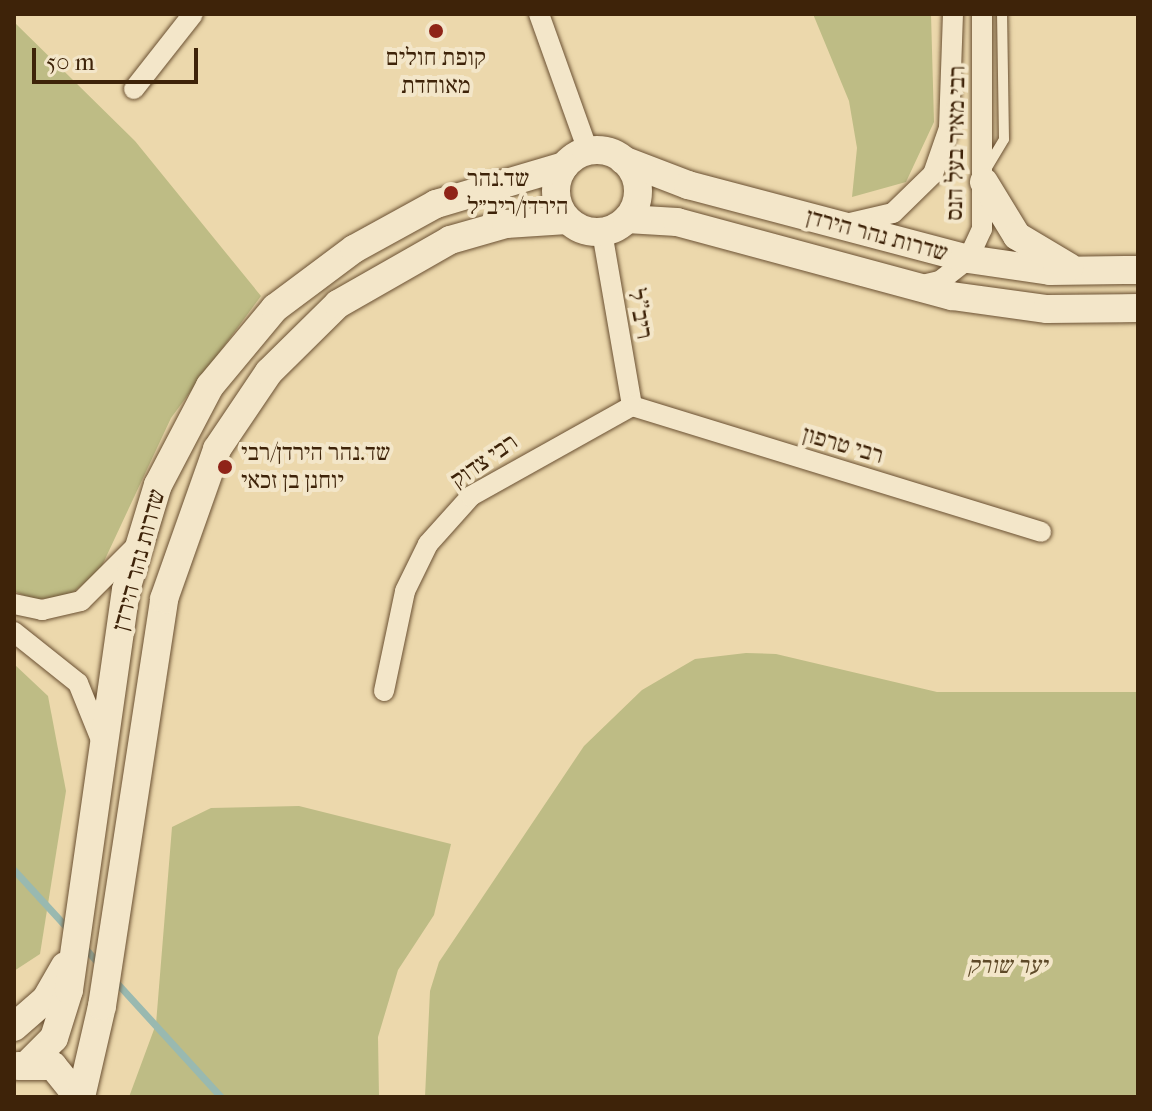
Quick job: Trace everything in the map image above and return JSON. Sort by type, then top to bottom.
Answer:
[{"type":"main road","points":[[576,159],[623,160],[636,182],[614,226],[567,220],[556,188],[576,159]]},
{"type":"main road","name":"שדרות נהר הירדן","points":[[22,1065],[61,1021],[77,940],[103,746],[140,542],[183,431],[210,386],[275,308],[398,223],[478,189],[576,159]]},
{"type":"main road","name":"שדרות נהר הירדן","points":[[623,160],[834,224],[968,259],[1081,272],[1138,270]]},
{"type":"main road","points":[[984,177],[1017,236],[1081,272]]},
{"type":"main road","name":"שדרות נהר הירדן","points":[[79,1097],[102,1006],[164,599],[217,449],[269,372],[338,304],[450,240],[506,224],[567,220]]},
{"type":"main road","name":"שדרות נהר הירדן","points":[[614,226],[677,222],[918,286],[1047,309],[1138,308]]},
{"type":"main road","points":[[14,1027],[51,991],[77,940]]},
{"type":"main road","points":[[22,1065],[64,1073],[79,1097]]},
{"type":"street","points":[[134,89],[193,14]]},
{"type":"street","points":[[539,14],[576,159]]},
{"type":"street","name":"רבי מאיר בעל הנס","points":[[834,224],[893,213],[933,174],[949,128],[953,14]]},
{"type":"street","name":"רבי מאיר בעל הנס","points":[[968,259],[982,229],[982,14]]},
{"type":"street","name":"ריב\"ל","points":[[614,226],[632,406]]},
{"type":"street","points":[[918,286],[940,281],[968,259]]},
{"type":"street","name":"רבי טרפון","points":[[632,406],[1041,532]]},
{"type":"street","name":"רבי צדוק","points":[[384,691],[405,591],[428,544],[471,496],[632,406]]},
{"type":"street","points":[[14,604],[42,610],[81,601],[140,542]]},
{"type":"street","points":[[14,632],[78,683],[103,746]]},
{"type":"lane","points":[[984,177],[1004,139],[1002,14]]},
{"type":"green space","points":[[813,14],[931,14],[934,122],[906,182],[852,197],[857,148],[849,101]]},
{"type":"green space","points":[[14,22],[135,141],[261,296],[171,418],[100,570],[70,595],[34,600],[14,591]]},
{"type":"green space","name":"יער שורק","points":[[746,653],[776,654],[937,692],[1138,692],[1138,1097],[425,1097],[430,991],[439,962],[584,746],[642,690],[695,659]]},
{"type":"green space","points":[[14,664],[48,696],[66,791],[40,954],[14,971]]},
{"type":"green space","points":[[299,806],[451,844],[434,915],[398,970],[378,1037],[379,1097],[129,1097],[156,1024],[172,827],[211,808]]},
{"type":"waterway","points":[[14,870],[69,930]]},
{"type":"waterway","points":[[82,945],[101,966]]},
{"type":"waterway","points":[[115,981],[221,1097]]},
{"type":"place","name":"קופת חולים מאוחדת","points":[[436,31]]},
{"type":"place","name":"שד.נהר הירדן/ריב״ל","points":[[451,193]]},
{"type":"place","name":"שד.נהר הירדן/רבי יוחנן בן זכאי","points":[[225,467]]}]
